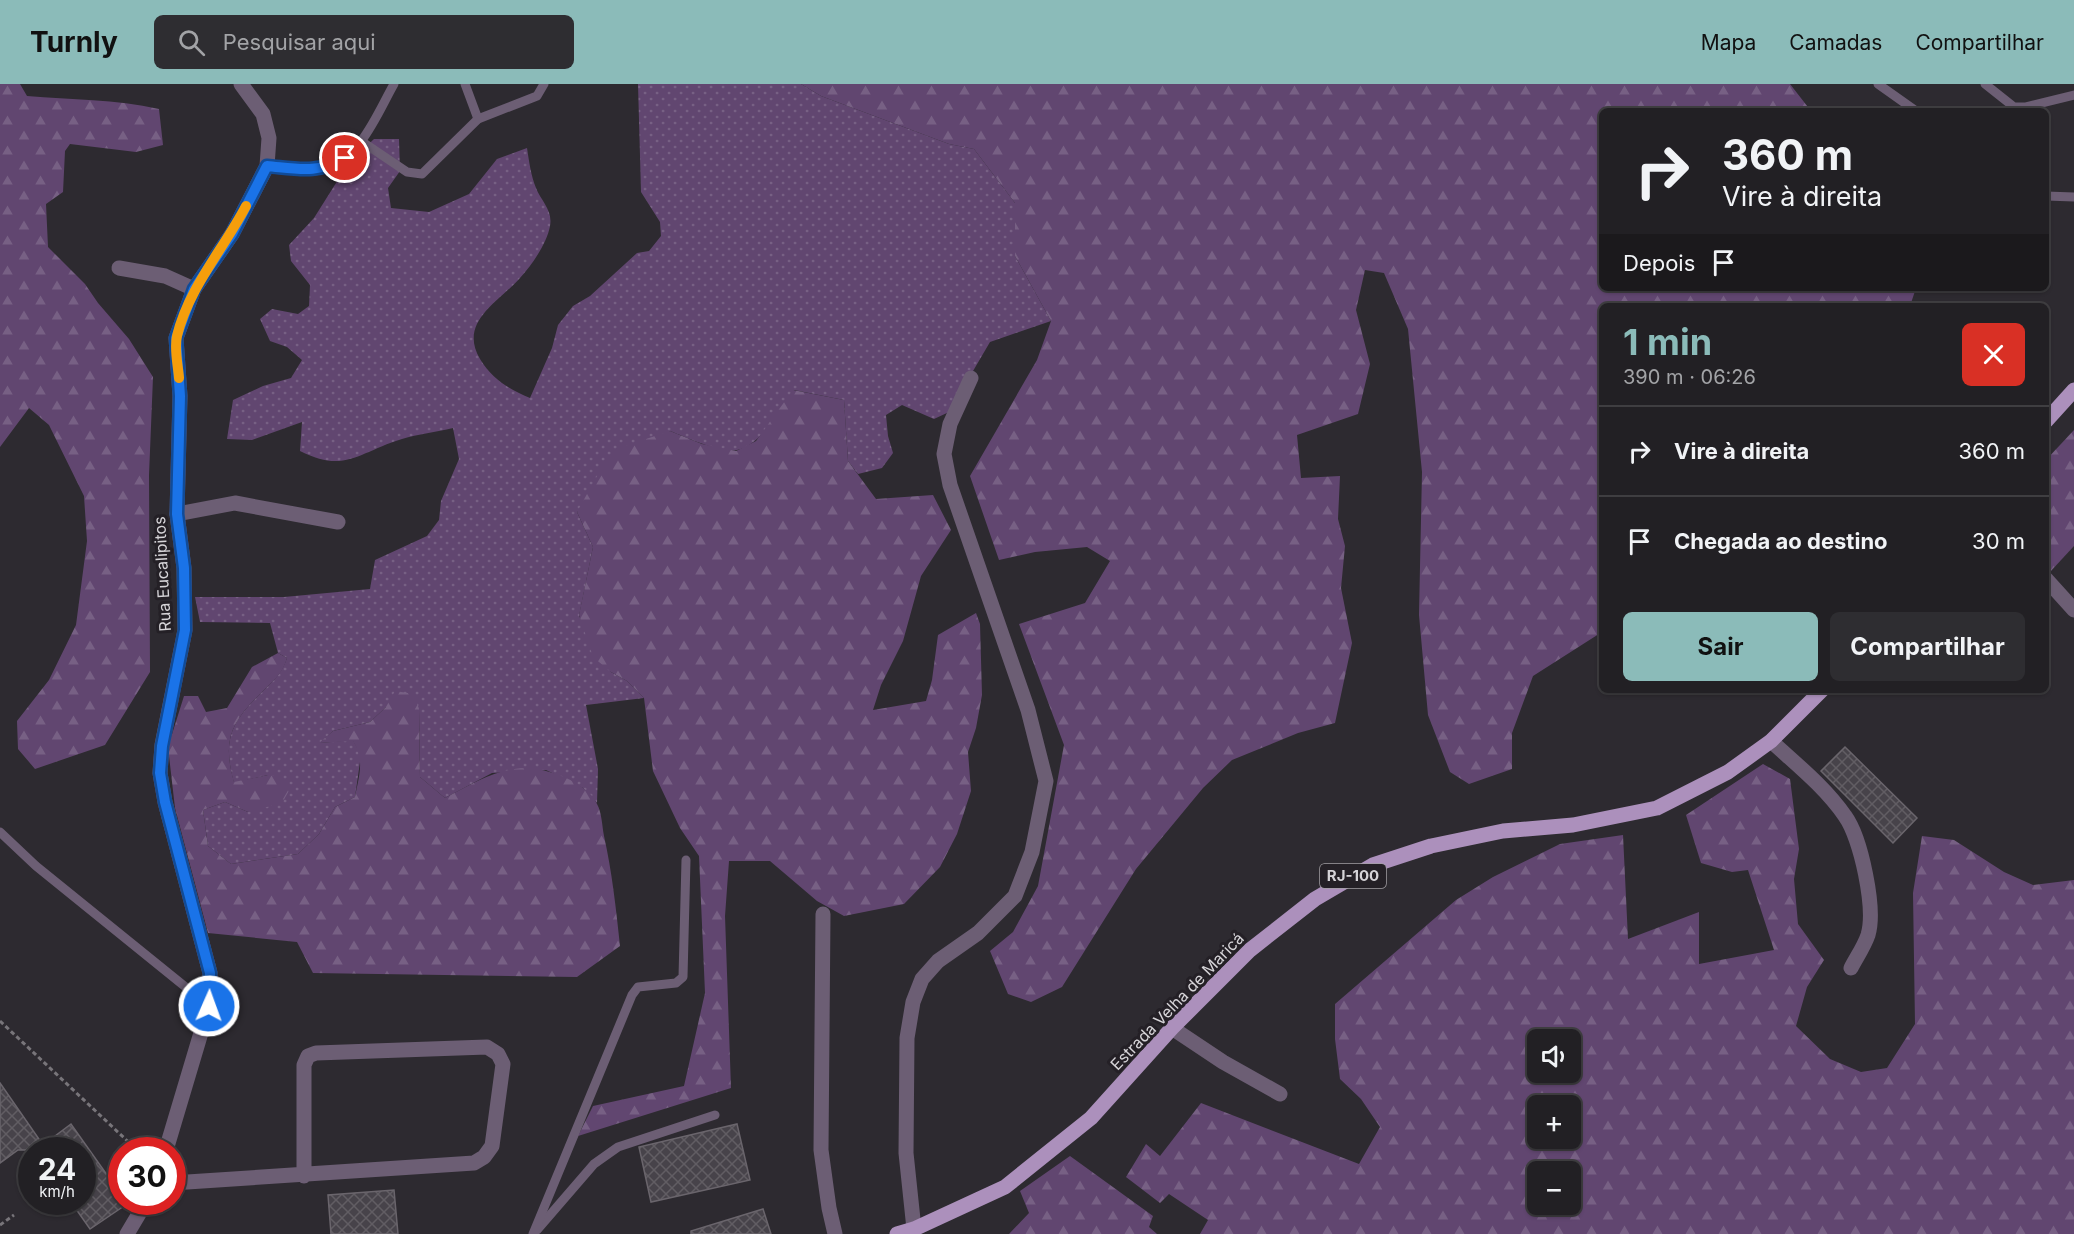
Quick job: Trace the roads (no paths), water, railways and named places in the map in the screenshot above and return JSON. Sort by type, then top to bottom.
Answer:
[{"type":"main road","points":[[2049,418],[2074,390]]},
{"type":"main road","name":"Estrada Velha de Maricá","points":[[897,1234],[914,1229],[1005,1187],[1091,1118],[1172,1028],[1250,950],[1315,899],[1373,865],[1431,846],[1503,831],[1573,825],[1657,807],[1728,772],[1772,741],[1819,693]]},
{"type":"street","name":"Rua Eucalipitos","points":[[170,1137],[209,1006],[210,973],[165,802],[160,773],[162,746],[185,630],[184,568],[177,514],[180,396],[176,338],[194,289],[232,234],[267,166],[269,138],[263,114],[242,84]]},
{"type":"street","points":[[119,268],[165,276],[194,289]]},
{"type":"street","points":[[914,1229],[906,1153],[907,1038],[912,1002],[922,979],[938,961],[978,933],[1015,896],[1032,852],[1046,781],[1028,710],[950,485],[944,454],[948,434],[971,378]]},
{"type":"street","points":[[177,514],[235,503],[338,522]]},
{"type":"street","points":[[2049,582],[2074,610]]},
{"type":"street","points":[[1772,741],[1847,817],[1857,843],[1868,890],[1870,919],[1868,936],[1851,968]]},
{"type":"street","points":[[823,914],[821,1150],[829,1208],[836,1234]]},
{"type":"street","points":[[1172,1028],[1223,1062],[1280,1094]]},
{"type":"street","points":[[186,1182],[304,1176],[474,1163],[484,1157],[492,1146],[503,1064],[498,1053],[487,1047],[316,1053],[308,1056],[304,1065],[304,1176]]},
{"type":"street","points":[[127,1234],[138,1215]]},
{"type":"lane","points":[[267,166],[307,170],[328,168],[345,158],[361,141],[394,84]]},
{"type":"lane","points":[[465,84],[478,119]]},
{"type":"lane","points":[[361,141],[407,172],[422,174],[478,119],[537,96],[544,84]]},
{"type":"lane","points":[[1878,84],[1912,108]]},
{"type":"lane","points":[[1985,84],[2014,107],[2025,107],[2074,94]]},
{"type":"lane","points":[[2049,196],[2074,197]]},
{"type":"lane","points":[[0,832],[36,866],[209,1006]]},
{"type":"lane","points":[[533,1234],[632,995],[638,987],[676,983],[683,977],[686,860]]},
{"type":"lane","points":[[533,1234],[562,1205],[594,1164],[618,1147],[715,1115]]}]
